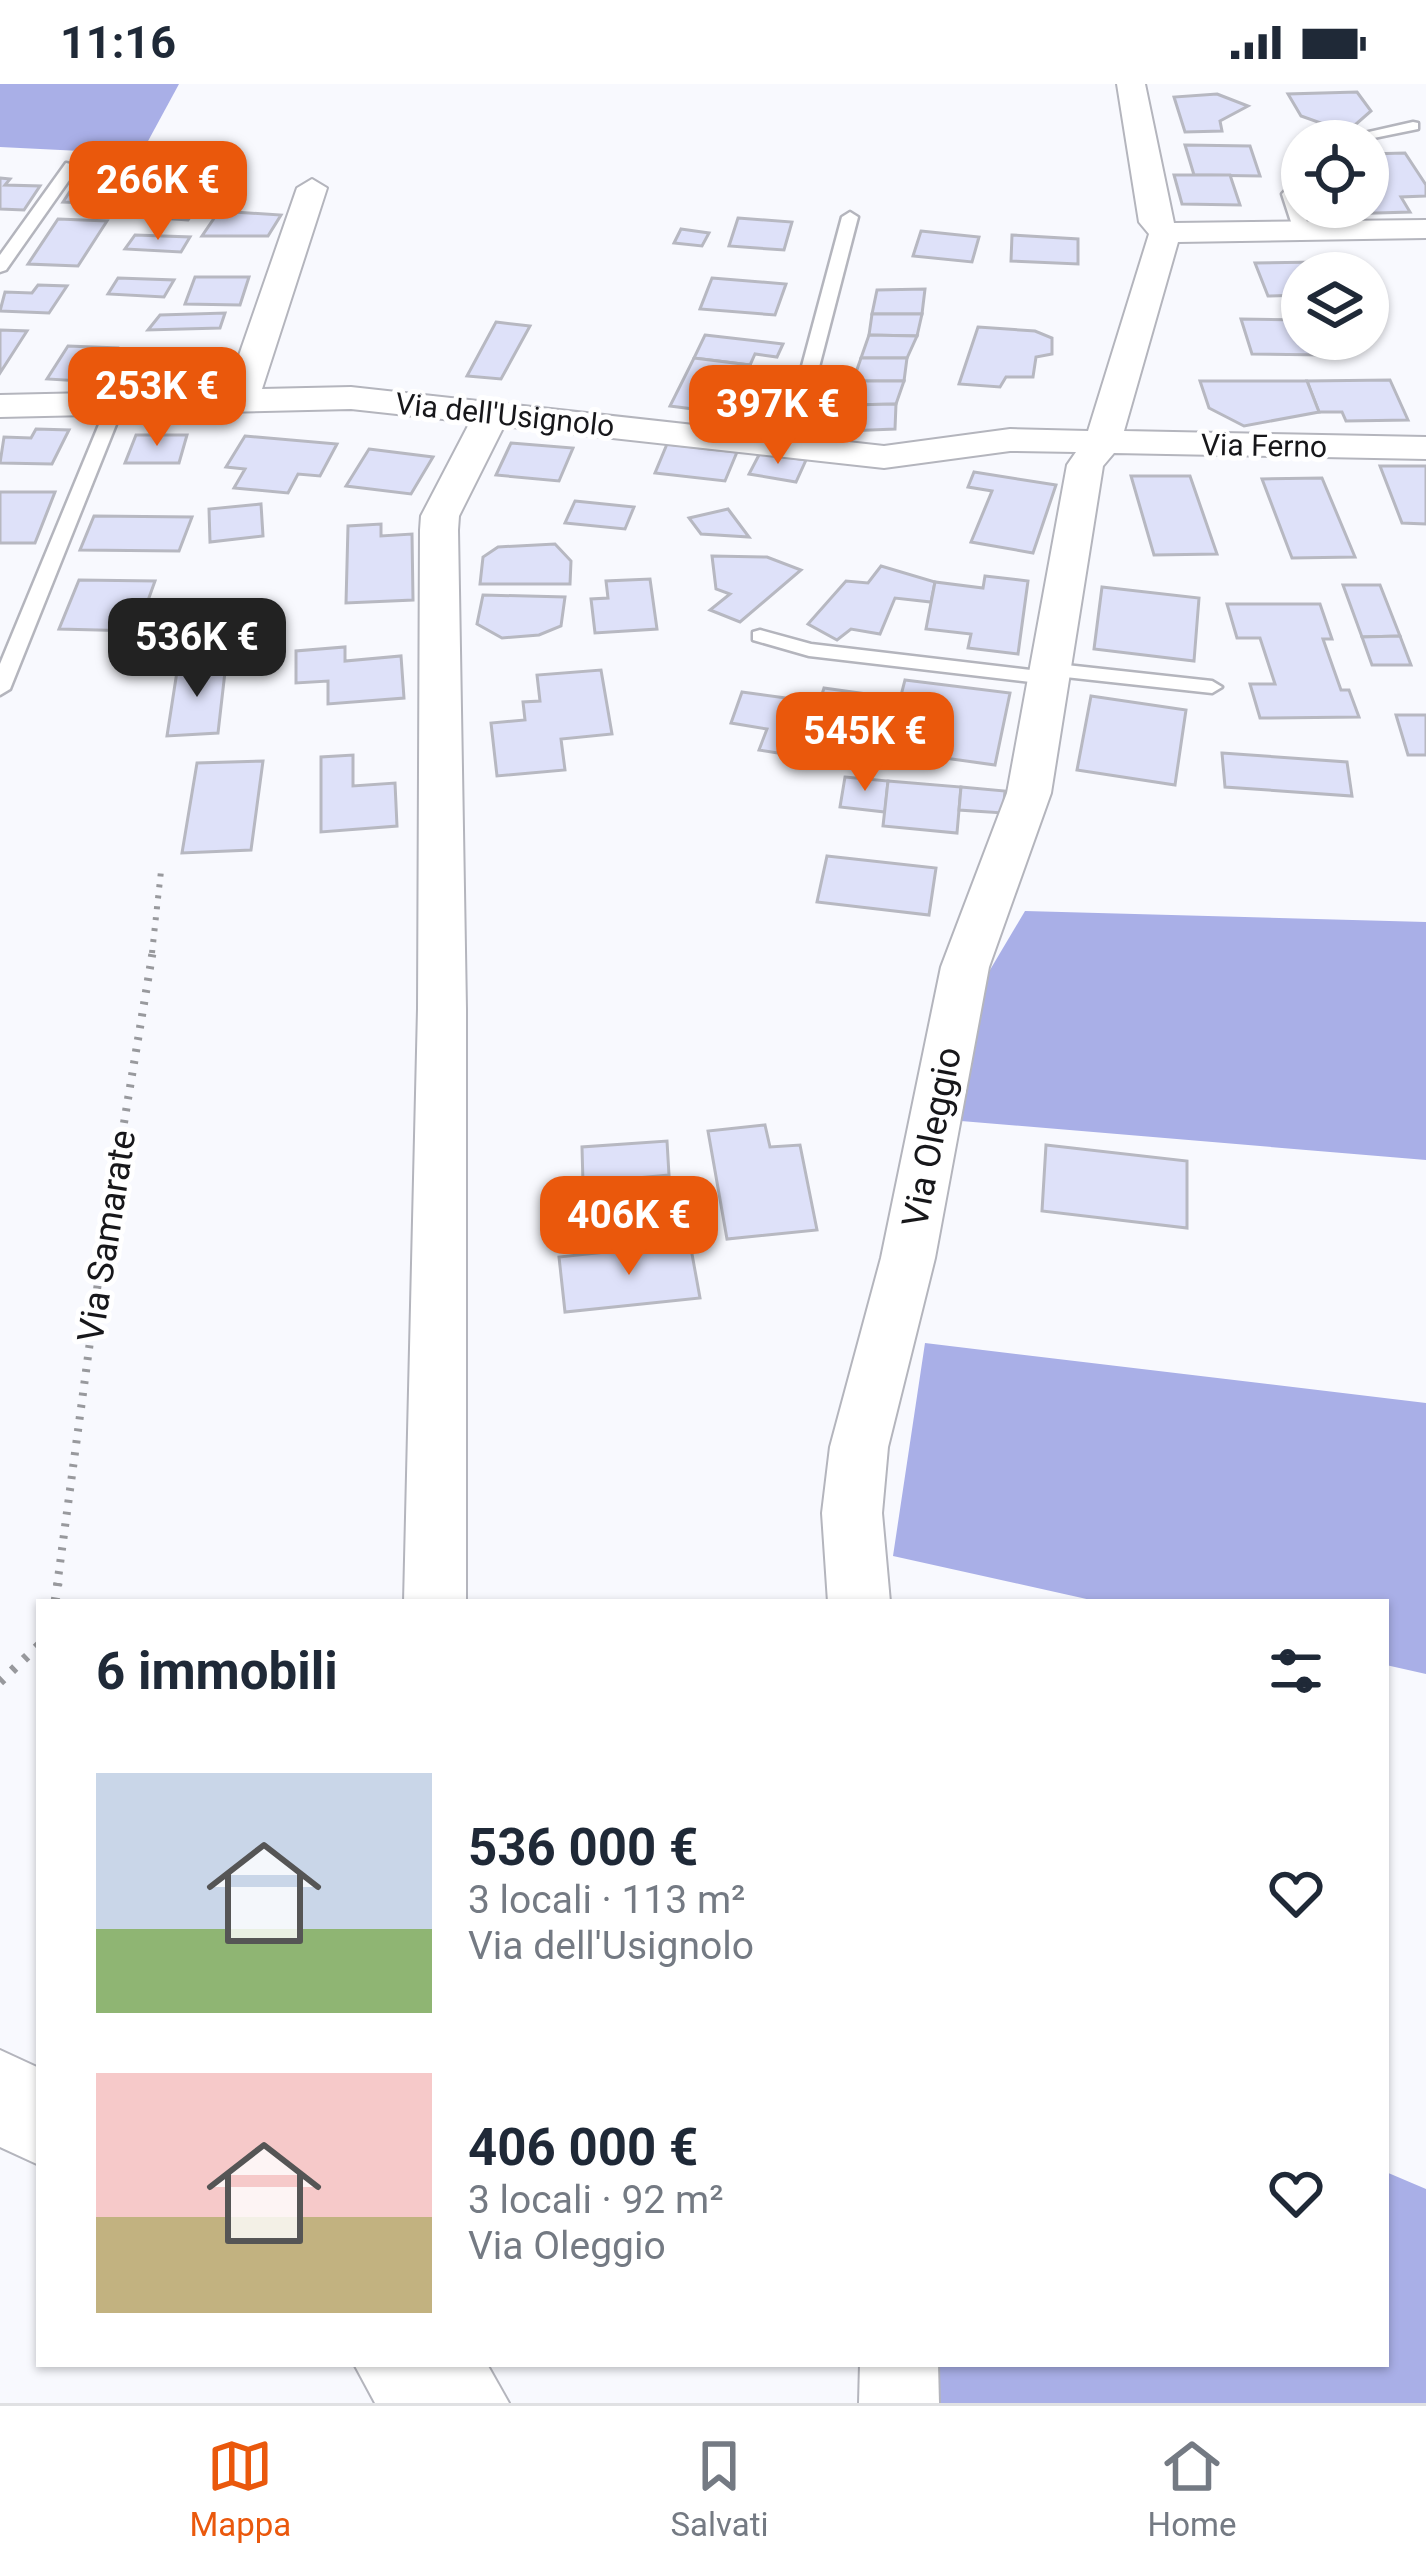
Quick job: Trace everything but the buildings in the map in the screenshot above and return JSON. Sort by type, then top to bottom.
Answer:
[{"type":"street","points":[[1131,84],[1155,222],[1165,232],[1426,229]]},
{"type":"street","points":[[242,398],[312,188]]},
{"type":"street","points":[[1102,444],[1165,232]]},
{"type":"street","name":"Via dell'Usignolo","points":[[0,406],[351,398],[884,458],[1010,440],[1102,444]]},
{"type":"street","points":[[435,1599],[442,1010],[439,530],[440,516],[492,413]]},
{"type":"street","name":"Via Ferno","points":[[1102,444],[1426,448]]},
{"type":"street","name":"Via Oleggio","points":[[859,1599],[852,1513],[859,1447],[904,1279],[964,967],[1029,793],[1085,465],[1102,444]]},
{"type":"street","points":[[0,2094],[36,2118]]},
{"type":"street","points":[[406,2367],[460,2403]]},
{"type":"street","points":[[899,2367],[899,2403]]},
{"type":"lane","points":[[1389,131],[1413,126]]},
{"type":"lane","points":[[0,267],[71,166]]},
{"type":"lane","points":[[789,448],[850,218]]},
{"type":"lane","points":[[0,689],[116,402]]},
{"type":"lane","points":[[760,636],[809,650],[1212,687]]},
{"type":"path","name":"Via Samarate","points":[[56,1599],[101,1261],[150,976],[160,871]]},
{"type":"path","points":[[0,1682],[36,1648]]},
{"type":"shaded area","points":[[0,84],[179,84],[141,154],[0,147]]},
{"type":"shaded area","points":[[1025,911],[1426,922],[1426,1160],[961,1121],[987,975]]},
{"type":"shaded area","points":[[925,1343],[1426,1403],[1426,1674],[1389,1666],[1389,1599],[1086,1599],[893,1556]]},
{"type":"shaded area","points":[[1389,2173],[1426,2189],[1426,2403],[935,2403],[937,2367],[1389,2367]]}]
